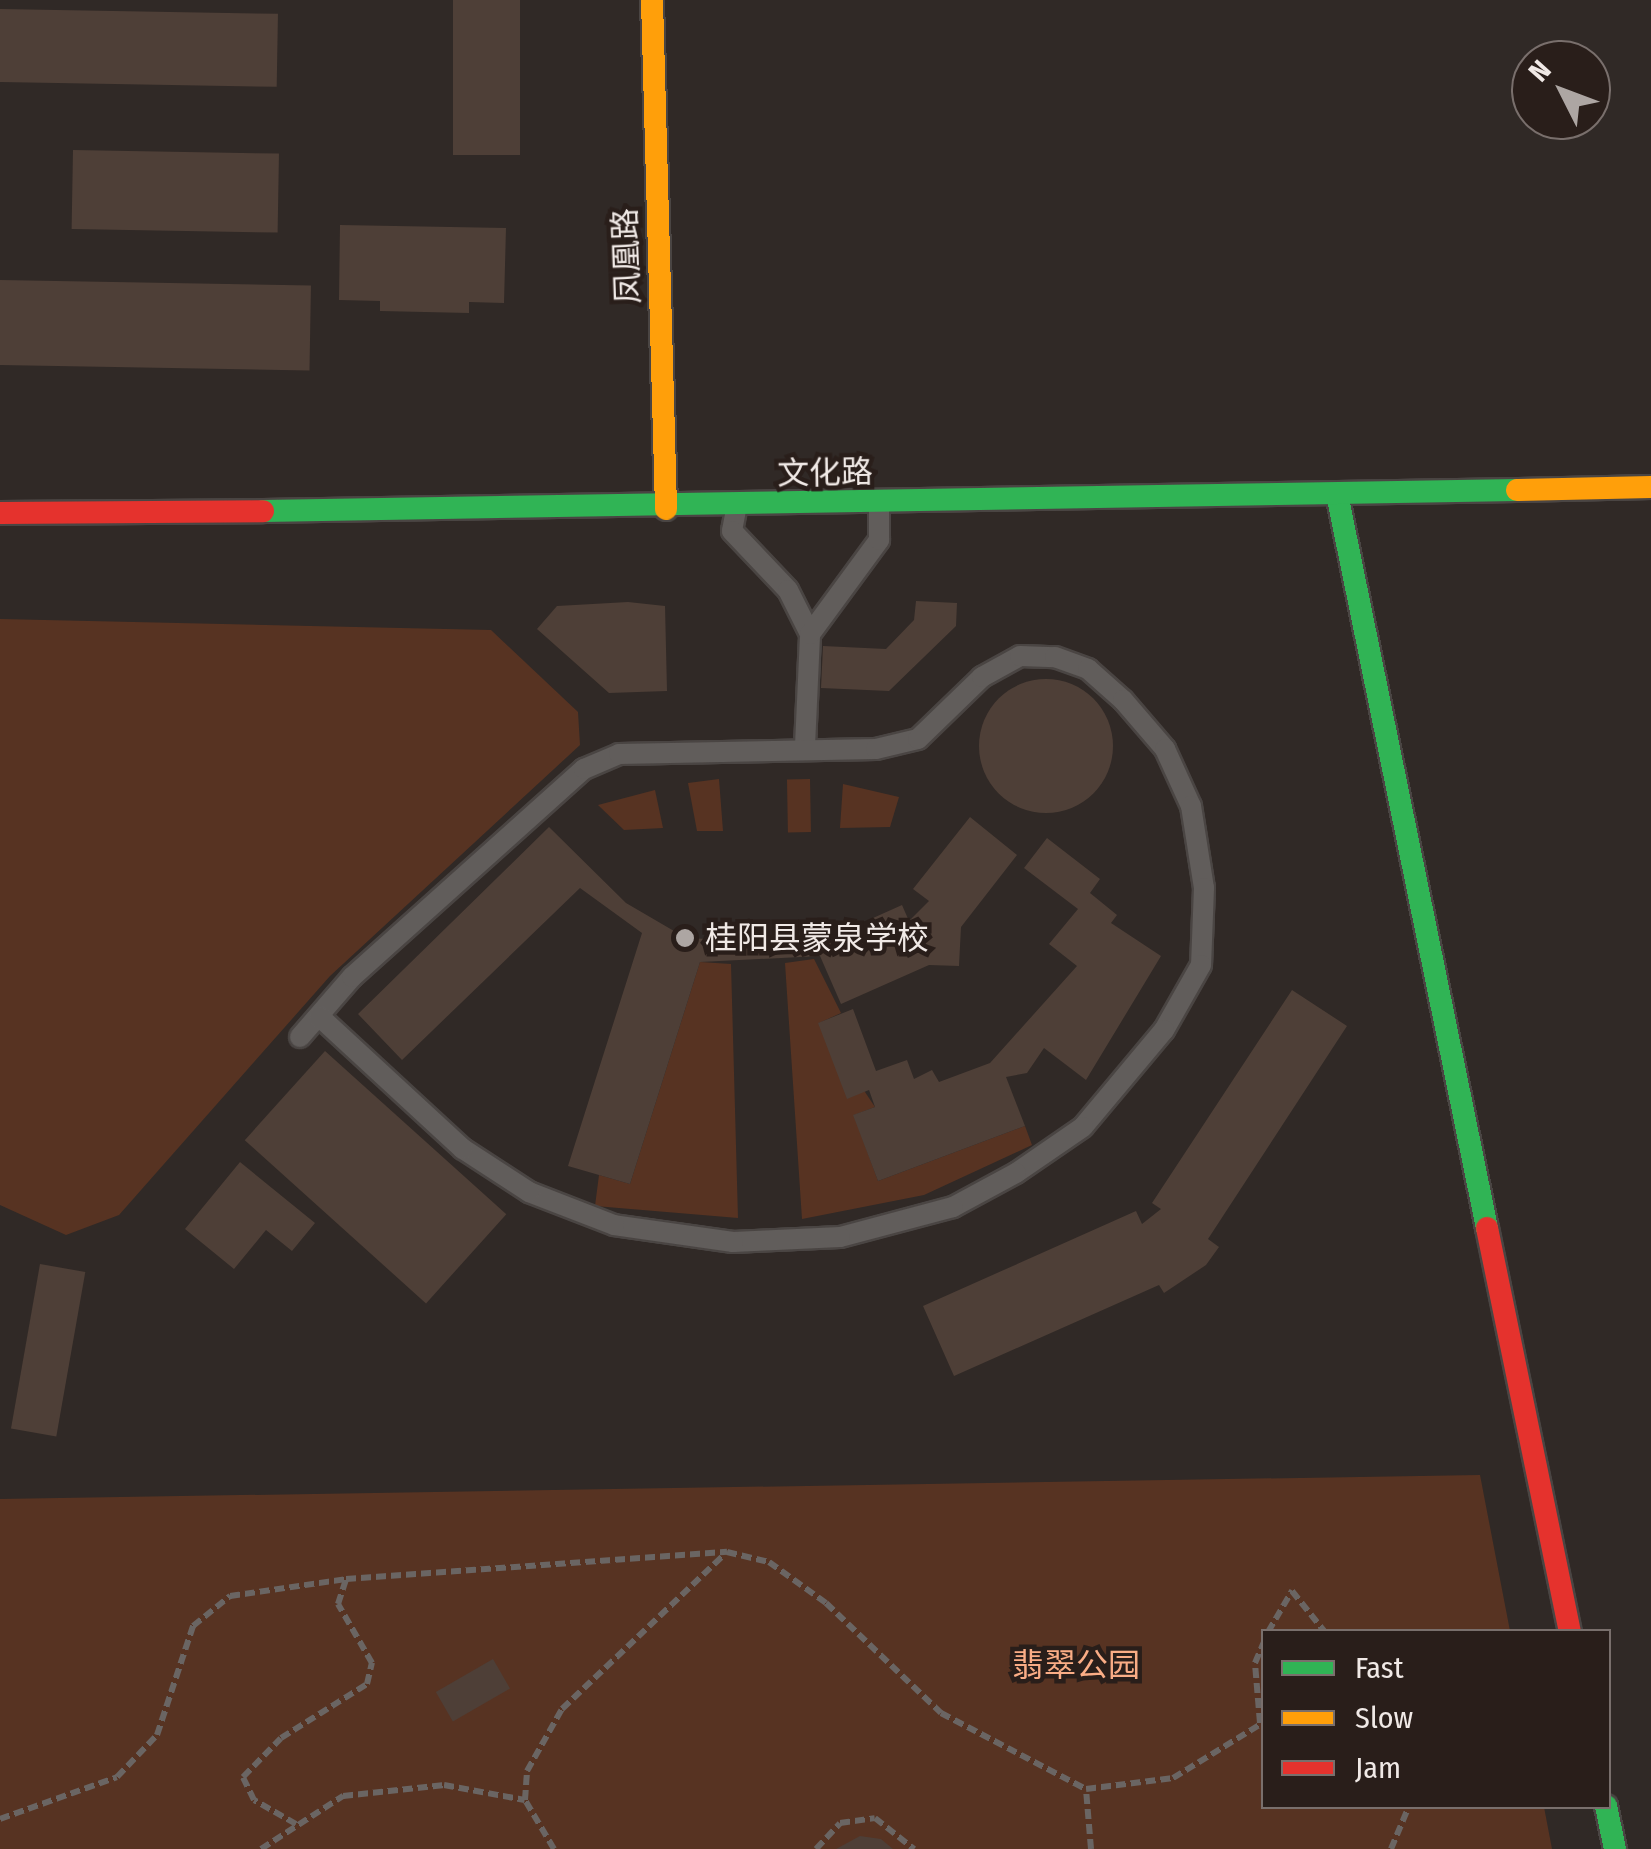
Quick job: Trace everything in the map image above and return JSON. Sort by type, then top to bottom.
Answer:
[{"type":"street","name":"凤凰路","points":[[652,0],[666,509]]},
{"type":"street","name":"文化路","points":[[0,513],[736,508],[1651,487]]},
{"type":"street","points":[[1337,494],[1569,1629]]},
{"type":"street","points":[[1607,1809],[1615,1849]]},
{"type":"lane","points":[[810,634],[879,540],[879,504]]},
{"type":"lane","points":[[736,508],[732,531],[788,590],[810,634],[805,746]]},
{"type":"lane","points":[[300,1037],[319,1016],[584,769],[618,754],[918,739],[982,677],[1020,656],[1088,669],[1165,749],[1191,806],[1204,888],[1201,965],[1164,1030],[1084,1126],[1016,1174],[952,1207],[840,1237],[733,1242],[614,1225],[529,1192],[463,1149],[319,1016]]},
{"type":"path","points":[[554,1849],[525,1800],[526,1772],[562,1709],[727,1552]]},
{"type":"path","points":[[0,1819],[117,1777],[157,1735],[192,1626],[230,1596],[346,1579],[727,1552],[769,1562],[812,1593],[941,1712],[1086,1790],[1174,1778],[1261,1723]]},
{"type":"path","points":[[296,1824],[254,1800],[243,1777],[280,1738],[367,1684],[372,1662],[338,1604],[346,1579]]},
{"type":"path","points":[[1270,1629],[1292,1591],[1324,1629]]},
{"type":"path","points":[[1261,1649],[1255,1663],[1261,1714]]},
{"type":"path","points":[[261,1849],[342,1796],[427,1786],[525,1800]]},
{"type":"path","points":[[1086,1790],[1090,1849]]},
{"type":"path","points":[[1392,1849],[1409,1809]]},
{"type":"path","points":[[816,1849],[840,1823],[874,1818],[914,1849]]},
{"type":"green space","points":[[0,619],[491,630],[578,712],[580,745],[330,976],[119,1215],[66,1235],[0,1205]]},
{"type":"green space","points":[[719,779],[723,831],[697,831],[688,783]]},
{"type":"green space","points":[[787,779],[810,779],[811,832],[788,832]]},
{"type":"green space","points":[[843,784],[899,797],[890,827],[840,828]]},
{"type":"green space","points":[[655,790],[663,828],[624,830],[598,805]]},
{"type":"green space","points":[[814,959],[841,1013],[819,1023],[875,1107],[854,1115],[878,1181],[1025,1126],[1032,1145],[924,1195],[802,1219],[785,963]]},
{"type":"green space","points":[[700,962],[731,964],[738,1218],[595,1206],[599,1175],[630,1184]]},
{"type":"green space","name":"翡翠公园","points":[[1480,1475],[1510,1629],[1261,1629],[1261,1809],[1544,1809],[1552,1849],[0,1849],[0,1499]]},
{"type":"building","points":[[453,0],[520,0],[520,155],[453,155]]},
{"type":"building","points":[[0,9],[278,14],[277,87],[0,82]]},
{"type":"building","points":[[73,150],[279,154],[278,233],[72,229]]},
{"type":"building","points":[[340,225],[506,228],[504,303],[469,302],[469,313],[380,311],[380,301],[339,300]]},
{"type":"building","points":[[0,280],[311,285],[309,370],[0,365]]},
{"type":"building","points":[[916,601],[957,603],[956,626],[889,691],[821,688],[823,646],[886,649],[914,620]]},
{"type":"building","points":[[628,602],[665,606],[667,691],[609,693],[537,629],[557,606]]},
{"type":"building","points":[[1046,679],[1071,684],[1093,699],[1108,721],[1113,746],[1108,771],[1093,793],[1071,808],[1046,813],[1021,808],[999,793],[984,771],[979,746],[984,721],[999,699],[1021,684]]},
{"type":"building","points":[[970,817],[1017,855],[961,927],[959,966],[929,965],[841,1004],[820,956],[700,962],[630,1184],[568,1166],[642,933],[580,888],[402,1060],[358,1014],[549,827],[626,903],[686,938],[815,944],[902,905],[909,921],[929,901],[913,889]]},
{"type":"building","points":[[1047,838],[1100,879],[1090,893],[1117,915],[1111,923],[1161,956],[1086,1080],[1044,1048],[1027,1073],[1006,1077],[1025,1126],[878,1181],[853,1115],[875,1107],[869,1090],[847,1099],[818,1023],[853,1009],[876,1071],[907,1060],[914,1079],[932,1070],[939,1082],[990,1063],[1077,966],[1049,944],[1078,909],[1024,868]]},
{"type":"building","points":[[1292,990],[1347,1026],[1208,1239],[1219,1247],[1206,1265],[1164,1293],[1159,1285],[954,1376],[923,1306],[1136,1211],[1142,1224],[1161,1209],[1152,1203]]},
{"type":"building","points":[[325,1051],[506,1214],[426,1303],[245,1140]]},
{"type":"building","points":[[240,1162],[315,1223],[292,1251],[266,1230],[234,1269],[185,1229]]},
{"type":"building","points":[[40,1264],[85,1272],[56,1436],[11,1428]]},
{"type":"building","points":[[493,1659],[510,1688],[453,1721],[436,1692]]},
{"type":"building","points":[[860,1836],[881,1839],[893,1849],[836,1849]]},
{"type":"traffic: fast","points":[[263,511],[1517,490]]},
{"type":"traffic: fast","points":[[1337,494],[1487,1228]]},
{"type":"traffic: fast","points":[[1607,1809],[1615,1849]]},
{"type":"traffic: slow","points":[[652,0],[666,509]]},
{"type":"traffic: slow","points":[[1517,490],[1651,487]]},
{"type":"traffic: jam","points":[[0,513],[263,511]]},
{"type":"traffic: jam","points":[[1487,1228],[1569,1629]]},
{"type":"place","name":"桂阳县蒙泉学校","points":[[685,938]]}]
